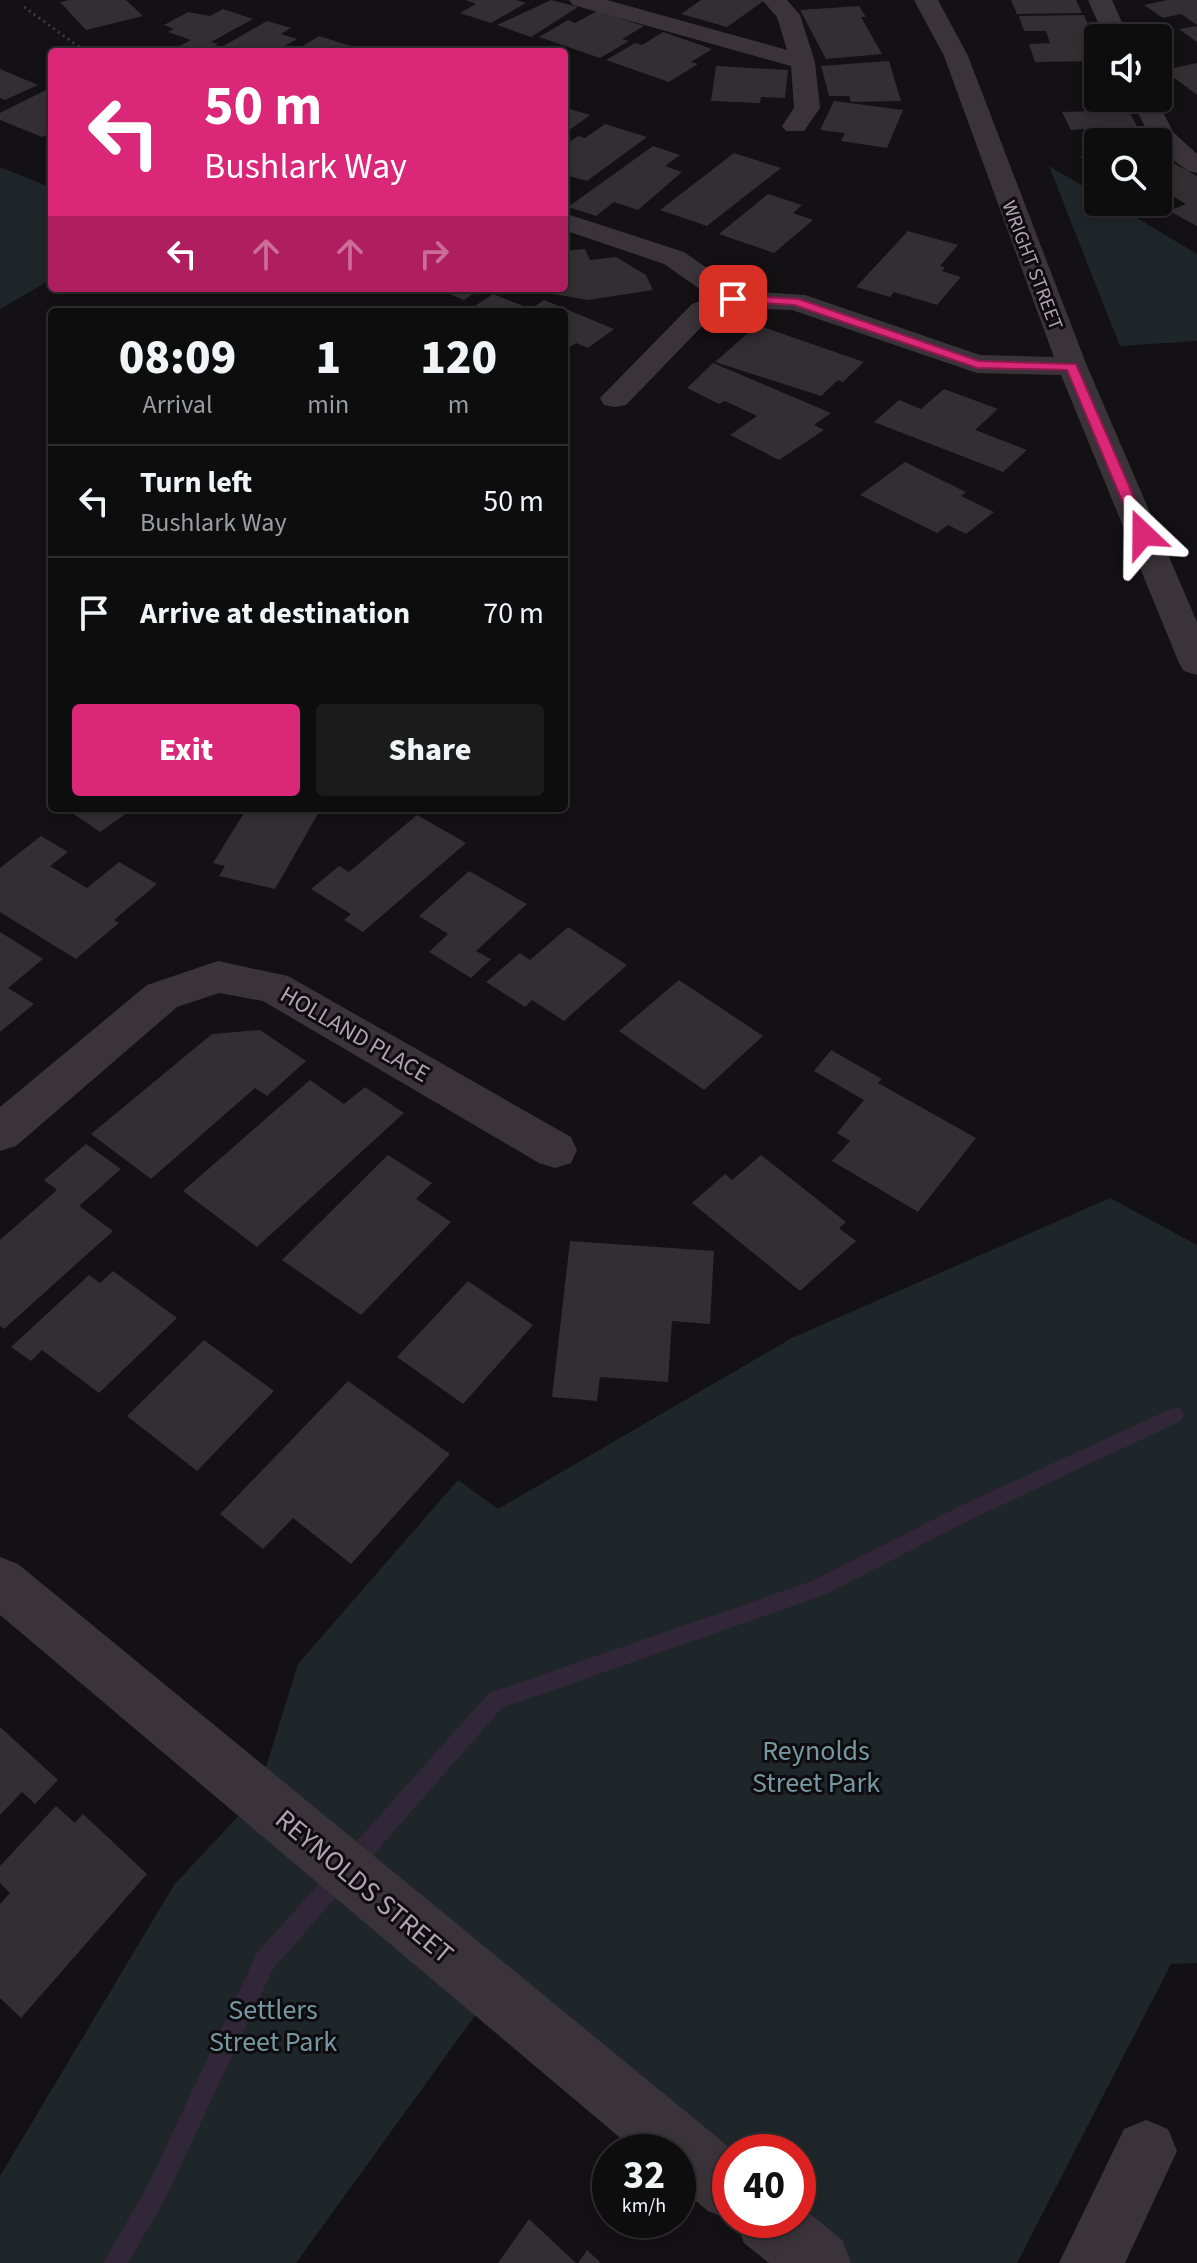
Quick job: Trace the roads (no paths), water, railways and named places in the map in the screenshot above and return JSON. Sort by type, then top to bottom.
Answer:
[{"type":"street","points":[[581,0],[803,62]]},
{"type":"street","points":[[774,0],[788,15],[803,62],[807,108],[795,126]]},
{"type":"street","name":"WRIGHT STREET","points":[[926,0],[956,56],[1072,366],[1197,663]]},
{"type":"street","points":[[1100,0],[1111,24]]},
{"type":"street","points":[[1149,112],[1160,135],[1172,150],[1197,165]]},
{"type":"street","points":[[568,222],[674,258],[733,299]]},
{"type":"street","points":[[615,398],[702,310],[733,299],[795,301],[977,364],[1072,366]]},
{"type":"street","name":"HOLLAND PLACE","points":[[0,1133],[162,996],[218,977],[273,987],[555,1150]]},
{"type":"street","name":"REYNOLDS STREET","points":[[2,1588],[712,2174]]},
{"type":"street","points":[[1091,2263],[1146,2151]]},
{"type":"street","points":[[789,2238],[819,2263]]},
{"type":"waterway","points":[[115,2263],[155,2195],[265,1961],[496,1700],[817,1589],[967,1512],[1175,1415]]},
{"type":"park label","name":"Reynolds Street Park","points":[[816,1766]]},
{"type":"park label","name":"Settlers Street Park","points":[[273,2025]]}]
